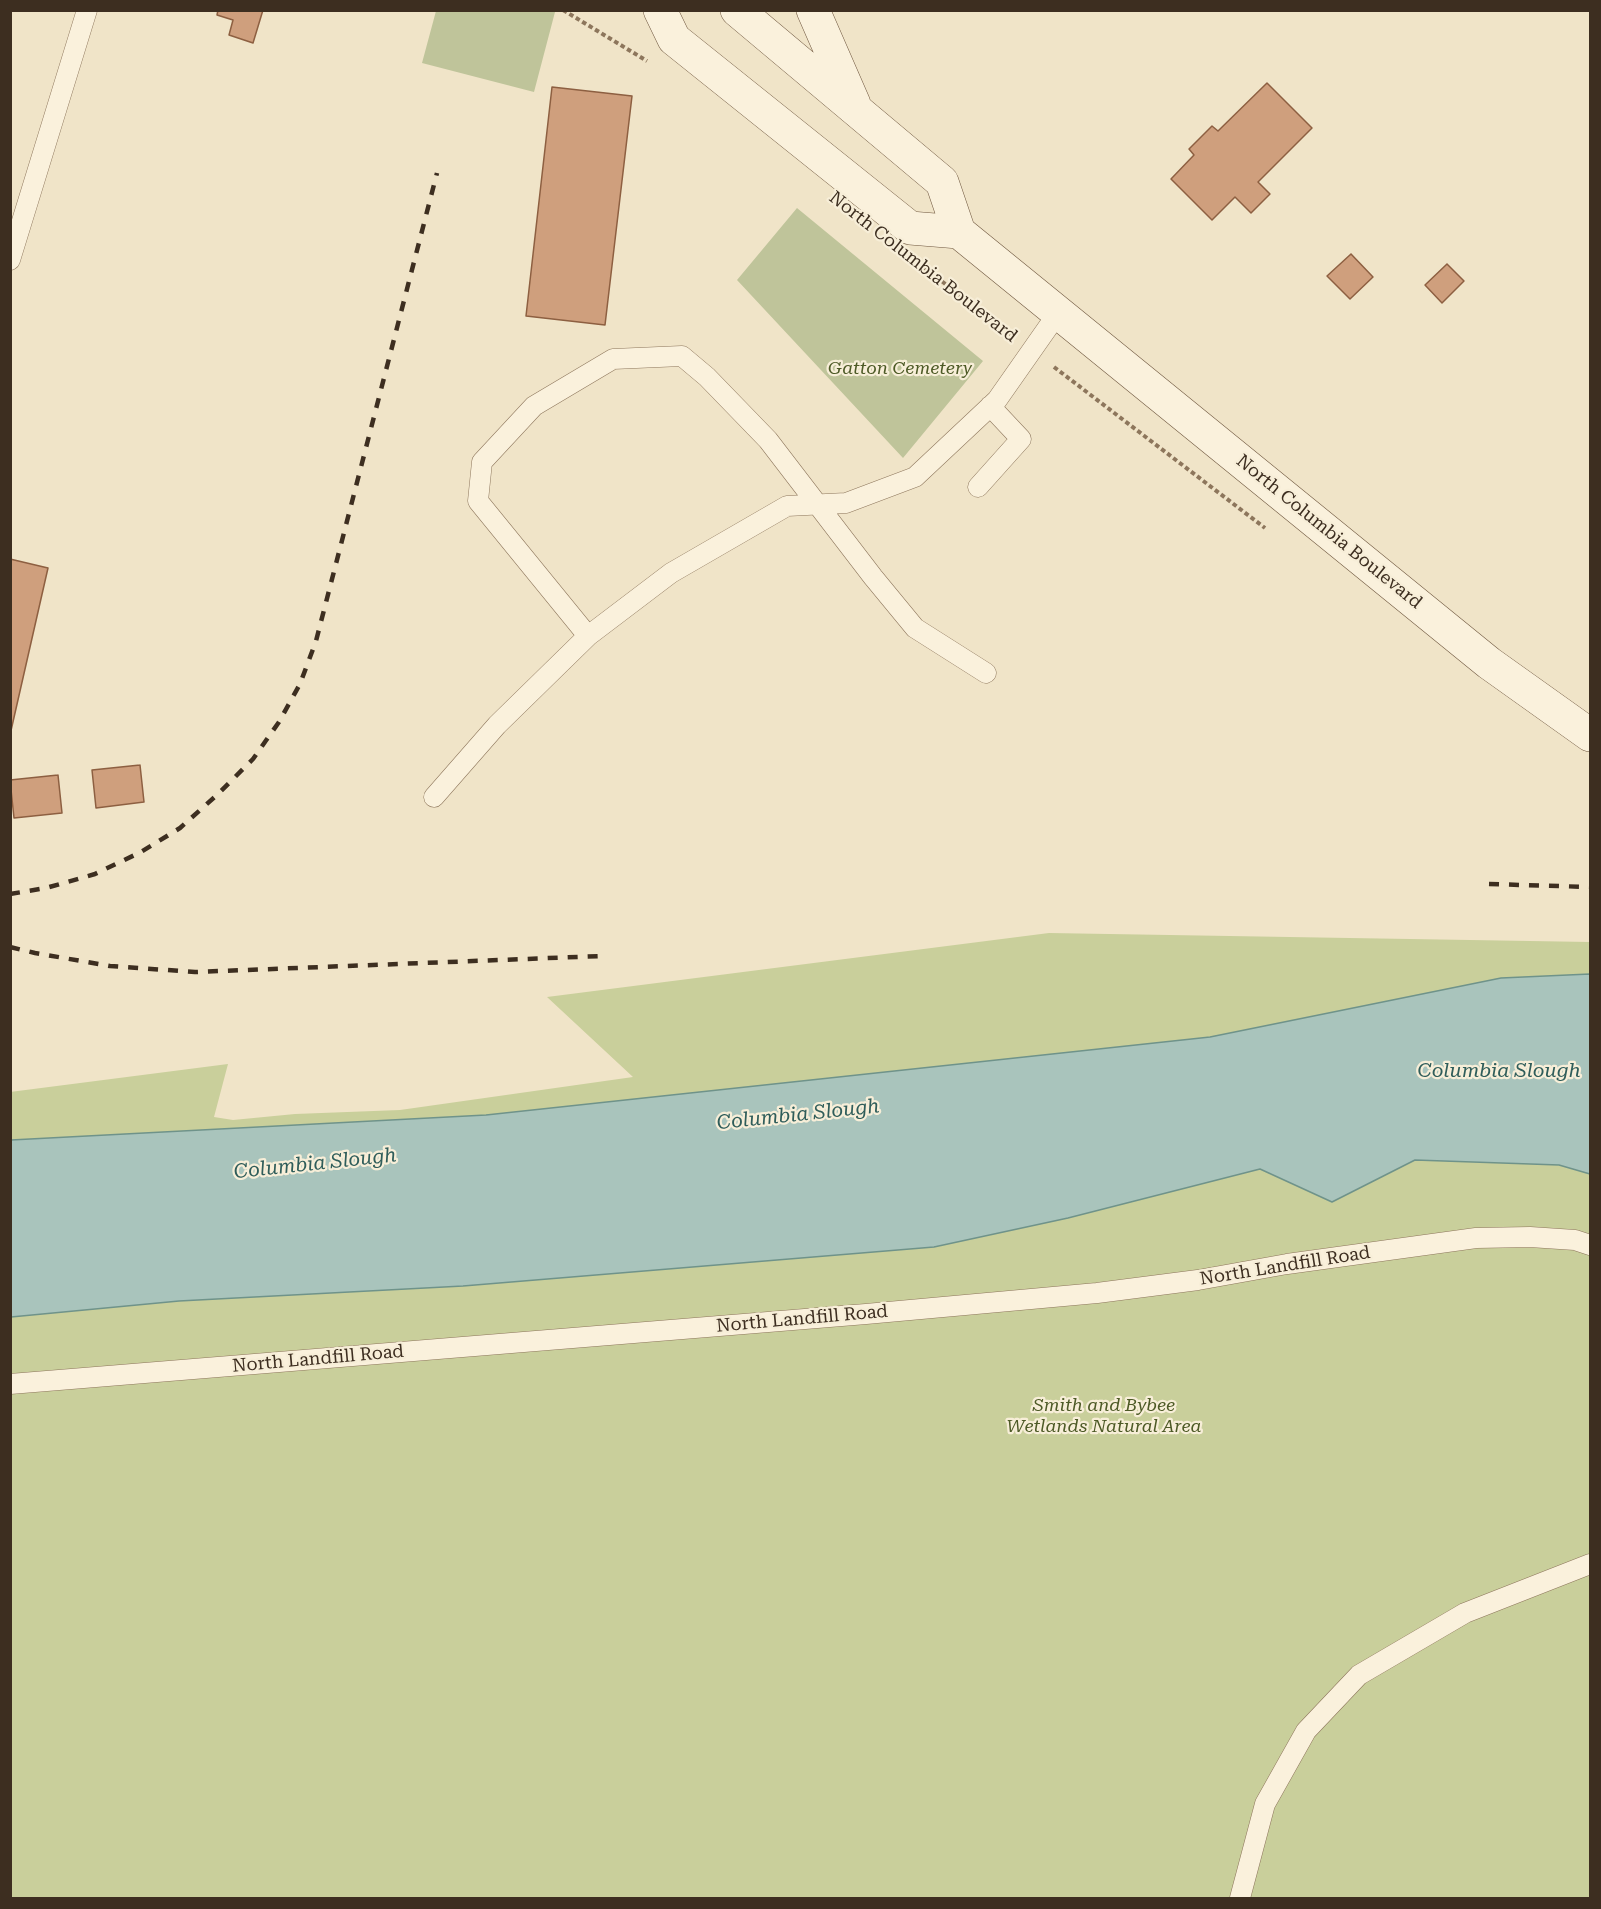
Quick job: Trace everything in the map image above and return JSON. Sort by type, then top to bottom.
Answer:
[{"type":"main road","name":"North Columbia Boulevard","points":[[660,10],[674,39],[910,228],[959,232],[1489,663],[1590,735]]},
{"type":"main road","points":[[737,10],[942,182],[959,232]]},
{"type":"main road","points":[[813,10],[857,111]]},
{"type":"lane","points":[[10,260],[87,10]]},
{"type":"lane","points":[[434,797],[497,725],[588,636],[671,573],[787,506],[846,503],[915,477],[997,400],[1058,313]]},
{"type":"lane","points":[[588,636],[478,501],[482,462],[534,406],[613,359],[682,356],[768,440],[915,628],[986,673]]},
{"type":"lane","points":[[978,487],[1021,439],[990,406]]},
{"type":"lane","name":"North Landfill Road","points":[[10,1384],[1097,1293],[1476,1238],[1530,1237],[1575,1240],[1590,1245]]},
{"type":"lane","points":[[1240,1899],[1265,1804],[1306,1731],[1359,1675],[1465,1613],[1590,1564]]},
{"type":"path","points":[[563,10],[648,62]]},
{"type":"path","name":"North Columbia Boulevard","points":[[917,262],[1265,528]]},
{"type":"green space","points":[[436,11],[555,12],[534,92],[422,63]]},
{"type":"green space","name":"Gatton Cemetery","points":[[797,208],[983,361],[903,458],[737,280]]},
{"type":"green space","name":"Smith and Bybee Wetlands Natural Area","points":[[1049,933],[1590,942],[1590,1898],[11,1898],[10,1092],[228,1064],[214,1117],[233,1120],[295,1114],[400,1110],[633,1077],[547,997]]},
{"type":"water","name":"Columbia Slough","points":[[1590,974],[1590,1174],[1559,1165],[1415,1160],[1332,1202],[1260,1169],[1068,1218],[934,1247],[463,1286],[179,1301],[11,1317],[11,1140],[486,1115],[1210,1037],[1501,978]]},
{"type":"building","points":[[218,10],[263,10],[253,43],[229,35],[233,20],[217,15]]},
{"type":"building","points":[[1267,83],[1312,128],[1258,182],[1270,194],[1251,213],[1235,197],[1212,220],[1171,179],[1194,155],[1189,149],[1212,126],[1218,131]]},
{"type":"building","points":[[552,87],[632,96],[605,325],[526,316]]},
{"type":"building","points":[[1351,254],[1373,277],[1350,299],[1327,276]]},
{"type":"building","points":[[1447,264],[1464,281],[1442,303],[1425,285]]},
{"type":"building","points":[[10,559],[48,568],[10,735]]},
{"type":"building","points":[[140,765],[144,802],[96,808],[92,770]]},
{"type":"building","points":[[58,775],[62,813],[14,818],[10,780]]},
{"type":"railway","points":[[10,894],[46,888],[95,874],[141,852],[180,828],[253,759],[279,722],[300,684],[316,641],[437,173]]},
{"type":"railway","points":[[1489,884],[1590,887]]},
{"type":"railway","points":[[10,947],[110,966],[195,972],[601,956]]}]
